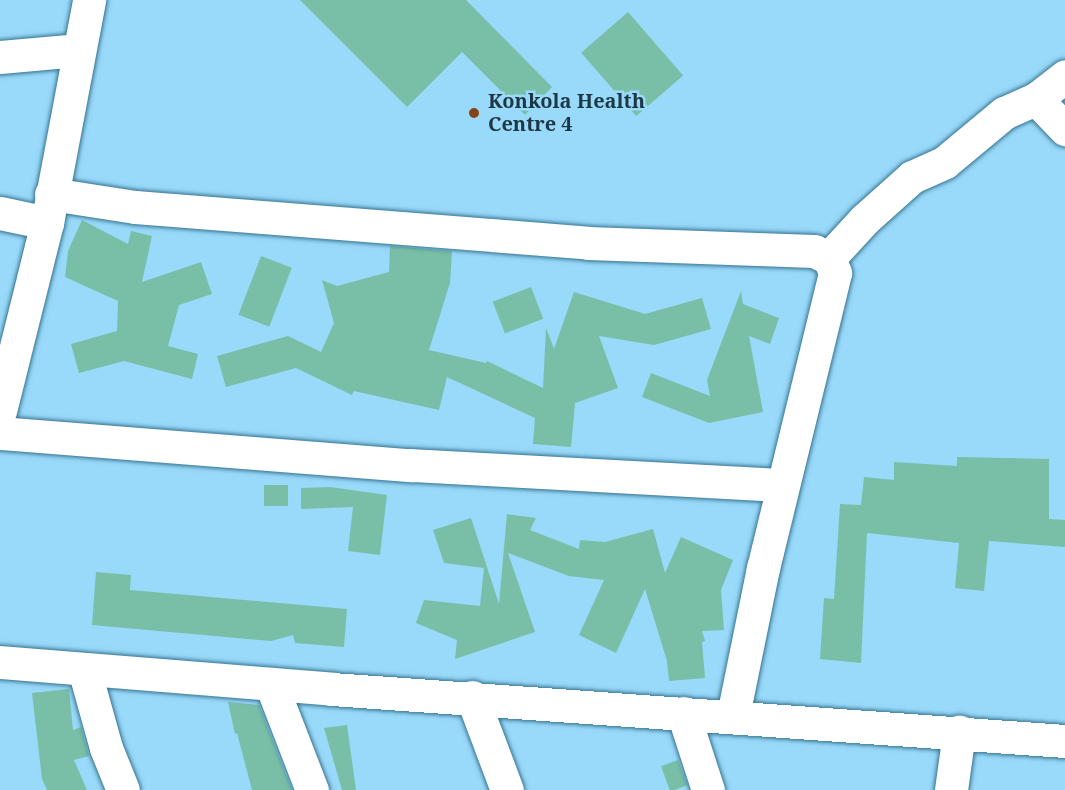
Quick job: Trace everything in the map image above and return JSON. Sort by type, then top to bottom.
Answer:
[{"type":"street","points":[[0,411],[49,208],[89,0]]},
{"type":"street","points":[[0,57],[78,50]]},
{"type":"street","points":[[829,258],[865,219],[912,177],[945,162],[1004,113],[1036,99],[1065,76]]},
{"type":"street","points":[[1036,99],[1065,129]]},
{"type":"street","points":[[0,213],[49,208],[135,207],[588,243],[814,251],[829,258],[835,273],[782,485],[733,716]]},
{"type":"street","points":[[0,434],[411,465],[782,485]]},
{"type":"street","points":[[0,662],[271,684],[1065,741]]},
{"type":"street","points":[[84,669],[106,748],[123,790]]},
{"type":"street","points":[[271,684],[312,790]]},
{"type":"street","points":[[472,697],[507,790]]},
{"type":"street","points":[[683,713],[708,790]]},
{"type":"street","points":[[951,790],[959,732]]},
{"type":"building","points":[[300,0],[466,0],[552,87],[525,115],[462,52],[407,107]]},
{"type":"building","points":[[628,12],[683,75],[636,116],[581,53]]},
{"type":"building","points":[[82,220],[128,244],[131,231],[152,236],[142,282],[201,262],[212,294],[179,305],[168,346],[198,354],[192,379],[124,361],[79,373],[71,344],[117,331],[118,301],[65,277],[68,251]]},
{"type":"building","points":[[390,246],[452,251],[450,283],[429,350],[486,363],[487,361],[543,388],[546,328],[554,349],[574,292],[645,314],[702,298],[711,329],[654,345],[599,336],[618,388],[575,403],[571,447],[533,444],[535,418],[447,377],[439,410],[354,391],[352,395],[296,368],[226,387],[217,356],[288,336],[321,352],[334,323],[322,280],[337,286],[389,272]]},
{"type":"building","points":[[261,256],[292,268],[269,327],[238,315]]},
{"type":"building","points":[[531,287],[543,319],[505,333],[493,302]]},
{"type":"building","points":[[741,291],[743,304],[779,318],[770,344],[749,336],[763,412],[709,423],[642,397],[651,373],[710,396],[707,380]]},
{"type":"building","points":[[957,457],[1049,459],[1049,519],[1065,520],[1065,547],[989,541],[984,591],[955,588],[959,543],[867,533],[861,663],[820,659],[824,598],[834,599],[840,504],[861,505],[864,477],[894,480],[894,462],[957,466]]},
{"type":"building","points":[[264,485],[288,485],[288,506],[264,506]]},
{"type":"building","points":[[330,487],[387,495],[380,555],[348,551],[353,507],[301,509],[301,488]]},
{"type":"building","points":[[507,514],[536,518],[530,530],[579,549],[580,540],[605,542],[653,529],[665,573],[681,537],[733,560],[721,590],[724,630],[702,631],[705,641],[702,642],[705,678],[669,681],[667,661],[645,589],[616,653],[579,635],[604,580],[569,576],[508,553],[535,632],[455,659],[457,640],[416,623],[424,600],[480,606],[484,568],[444,563],[433,530],[471,518],[499,604]]},
{"type":"building","points":[[96,572],[131,575],[130,590],[347,609],[344,647],[295,643],[293,635],[271,641],[92,625]]},
{"type":"building","points":[[69,689],[73,730],[81,727],[89,756],[74,760],[87,790],[47,790],[42,779],[32,693]]},
{"type":"building","points":[[228,702],[259,705],[292,790],[252,790]]},
{"type":"building","points":[[347,725],[356,790],[342,790],[324,728]]},
{"type":"building","points":[[678,760],[687,785],[670,790],[661,766]]},
{"type":"place","name":"Konkola Health Centre 4","points":[[474,113]]}]
